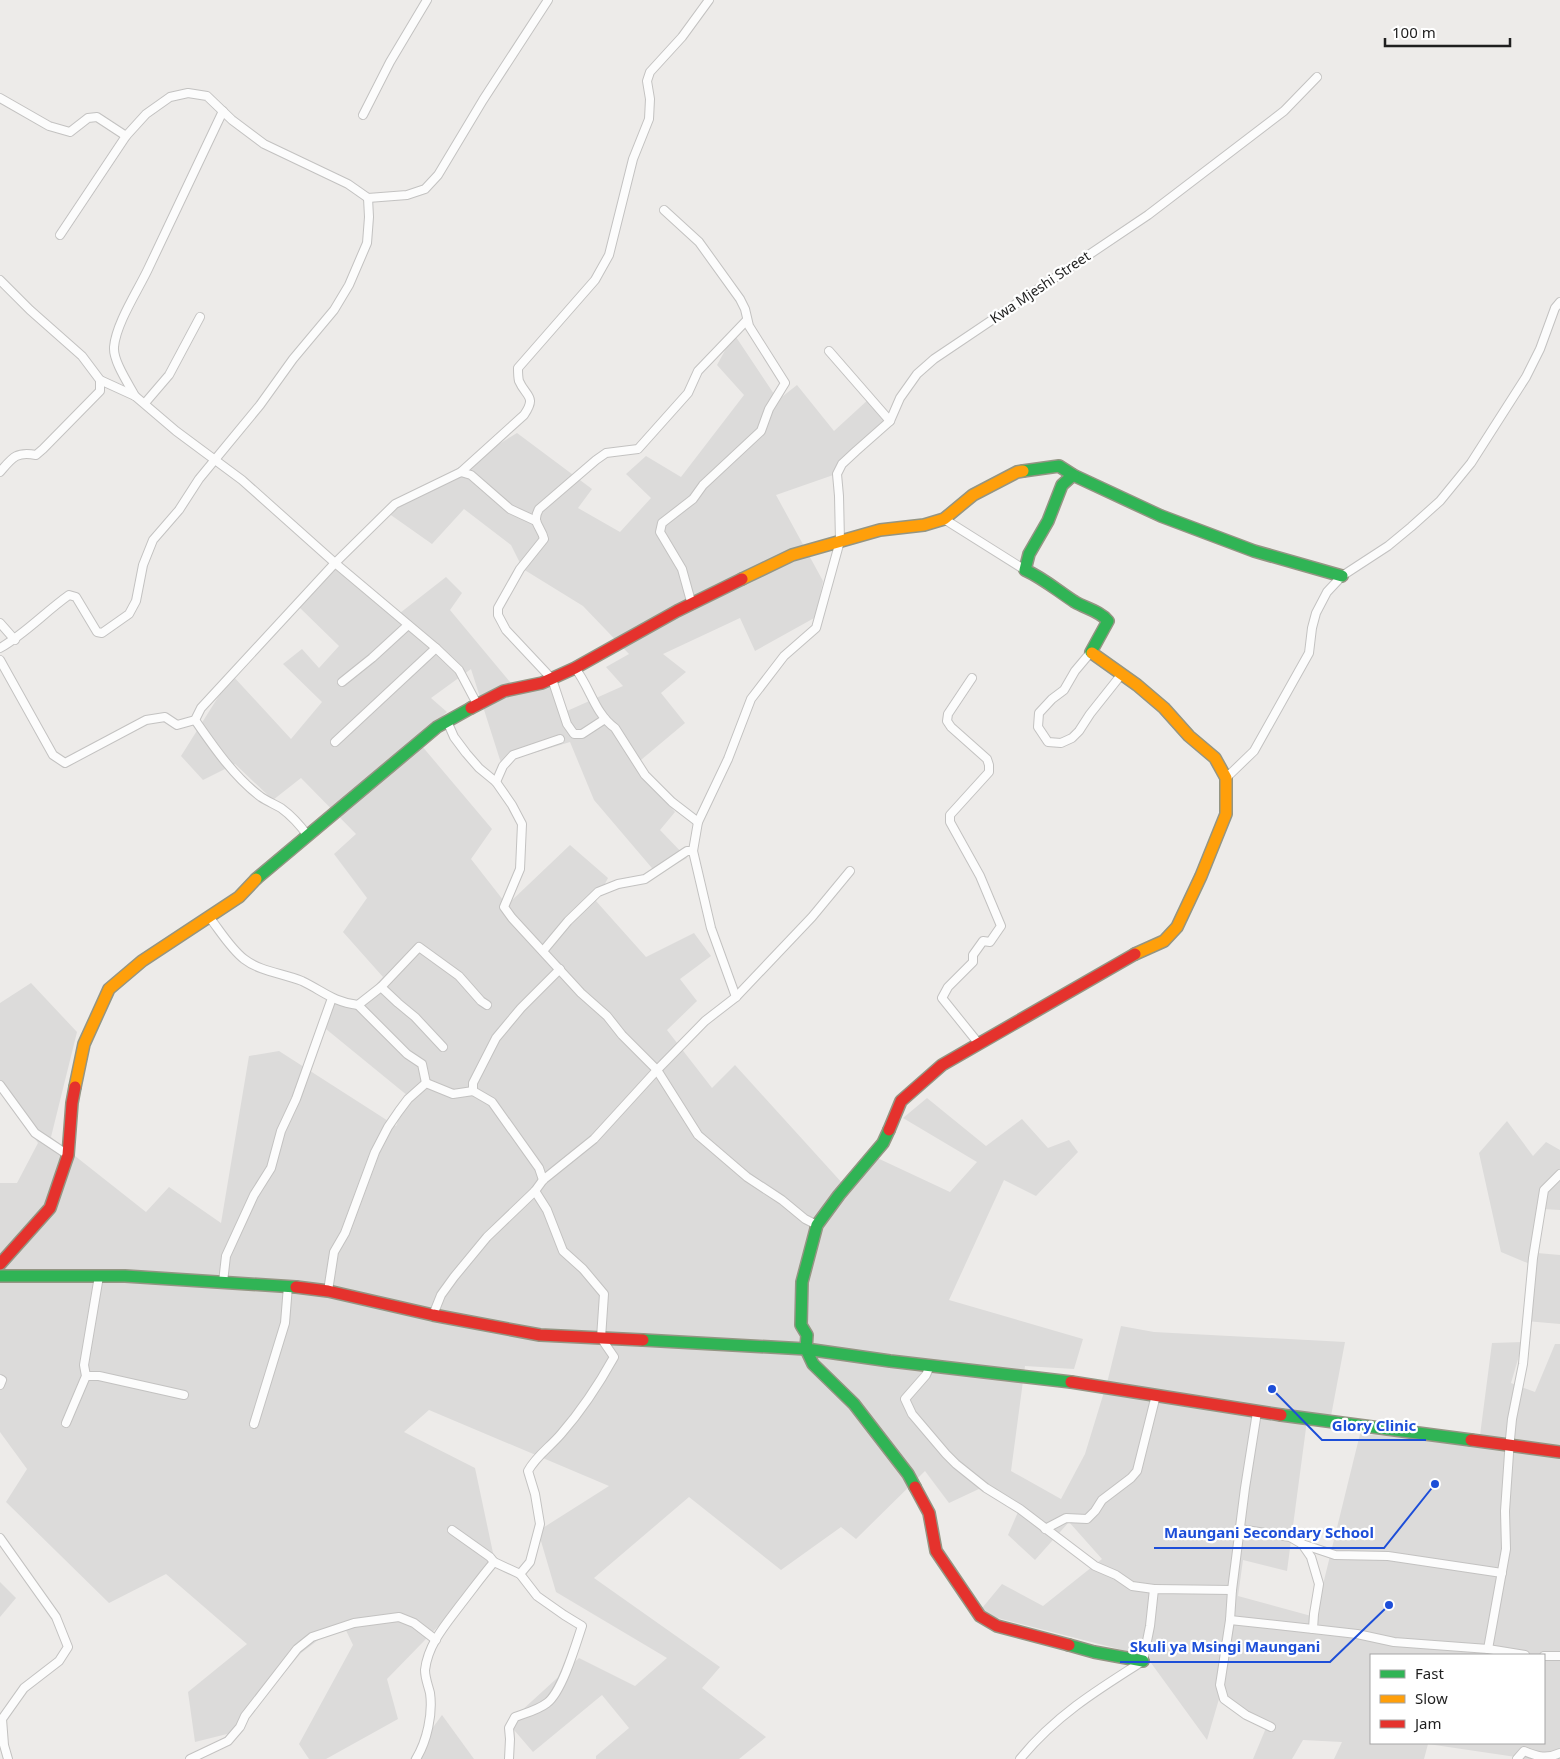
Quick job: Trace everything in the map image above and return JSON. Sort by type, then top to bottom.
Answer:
[{"type":"street","points":[[363,116],[390,62],[428,0]]},
{"type":"street","points":[[60,235],[126,136],[146,114],[170,97],[188,93],[207,96],[232,120],[264,144],[348,184],[368,198],[407,195],[426,189],[438,175],[483,100],[548,0]]},
{"type":"street","points":[[0,660],[53,755],[65,763],[146,720],[165,718],[177,725],[195,720],[201,708],[334,563],[395,504],[461,472],[524,415],[530,407],[531,398],[519,380],[518,368],[596,280],[610,255],[633,160],[649,119],[650,99],[647,81],[650,72],[682,37],[709,0]]},
{"type":"street","name":"Kwa Mjeshi Street","points":[[693,851],[698,822],[728,759],[751,699],[784,656],[816,628],[840,541],[837,474],[842,464],[890,421],[900,398],[917,374],[934,359],[1148,215],[1284,111],[1317,77]]},
{"type":"street","points":[[0,98],[49,126],[70,132],[88,118],[97,117],[126,136]]},
{"type":"street","points":[[135,396],[120,368],[114,349],[116,339],[124,316],[223,111]]},
{"type":"street","points":[[0,648],[14,640],[50,608],[68,595],[76,597],[97,632],[102,633],[129,614],[136,601],[143,565],[153,540],[179,510],[199,479],[260,405],[293,358],[334,310],[349,285],[367,243],[368,198]]},
{"type":"street","points":[[664,210],[699,242],[740,299],[745,310],[746,321],[786,383],[769,410],[761,431],[702,485],[694,498],[662,523],[660,532],[682,569],[692,605]]},
{"type":"street","points":[[0,280],[30,310],[82,356],[100,380],[135,396],[145,403],[176,431],[242,480],[334,563],[436,648],[458,670],[478,704]]},
{"type":"street","points":[[1226,778],[1254,751],[1309,652],[1316,613],[1327,592],[1342,576],[1388,546],[1411,527],[1440,500],[1471,463],[1526,377],[1540,349],[1555,308],[1560,302]]},
{"type":"street","points":[[145,403],[169,375],[200,317]]},
{"type":"street","points":[[605,719],[582,734],[574,734],[567,724],[552,679],[506,630],[498,615],[498,608],[520,569],[544,539],[535,517],[539,509],[606,453],[638,449],[688,393],[698,371],[746,321]]},
{"type":"street","points":[[830,351],[890,421]]},
{"type":"street","points":[[0,472],[13,457],[25,453],[36,454],[43,448],[100,391],[100,380]]},
{"type":"street","points":[[0,1264],[50,1208],[68,1155],[72,1103],[84,1044],[109,989],[142,961],[210,918],[239,897],[262,873],[437,727],[478,704],[504,691],[552,679],[677,611],[792,555],[880,530],[924,524],[944,519],[973,495],[1016,472],[1058,466],[1073,475],[1161,516],[1254,551],[1342,576]]},
{"type":"street","points":[[461,472],[471,474],[510,509],[536,521]]},
{"type":"street","points":[[1025,570],[1029,554],[1048,522],[1062,485],[1073,475]]},
{"type":"street","points":[[944,519],[1081,605],[1105,616],[1108,621],[1091,652],[1075,671],[1064,690],[1052,699],[1039,714],[1038,727],[1048,742],[1061,742],[1072,738],[1121,674]]},
{"type":"street","points":[[0,623],[14,640]]},
{"type":"street","points":[[342,682],[408,625]]},
{"type":"street","points":[[335,742],[436,648]]},
{"type":"street","points":[[1091,652],[1164,708],[1189,736],[1215,758],[1226,778],[1226,814],[1201,876],[1177,926],[1164,941],[1143,950],[942,1065],[901,1101],[883,1143],[839,1195],[817,1225],[802,1282],[801,1325],[807,1335],[806,1349],[813,1364],[854,1404],[908,1474],[929,1513],[936,1551],[980,1616],[997,1626],[1094,1652],[1142,1661]]},
{"type":"street","points":[[575,668],[584,679],[599,710],[619,734],[645,775],[672,802],[698,822]]},
{"type":"street","points":[[972,678],[948,714],[947,720],[951,727],[987,759],[989,772],[950,815],[950,822],[980,876],[1001,926],[990,942],[983,942],[974,955],[973,962],[948,987],[942,998],[979,1044]]},
{"type":"street","points":[[195,720],[220,756],[243,780],[260,796],[282,808],[308,836]]},
{"type":"street","points":[[447,721],[454,737],[479,768],[496,782],[522,824],[520,869],[504,907],[512,918],[657,1070],[698,1135],[746,1177],[782,1200],[805,1219],[817,1225]]},
{"type":"street","points":[[496,782],[503,766],[513,755],[560,739]]},
{"type":"street","points":[[543,951],[568,921],[598,892],[618,884],[645,879],[687,851],[693,851],[711,928],[736,996]]},
{"type":"street","points":[[433,1315],[441,1295],[454,1276],[487,1237],[543,1180],[594,1139],[705,1021],[736,996],[812,917],[850,871]]},
{"type":"street","points":[[210,918],[242,957],[255,966],[301,981],[332,998],[358,1005],[406,1054],[422,1064],[426,1083]]},
{"type":"street","points":[[358,1005],[381,987],[419,947],[459,976],[481,1001],[487,1005]]},
{"type":"street","points":[[473,1091],[473,1083],[496,1038],[521,1008],[560,969]]},
{"type":"street","points":[[381,987],[415,1017],[443,1047]]},
{"type":"street","points":[[223,1282],[226,1256],[254,1195],[271,1168],[281,1131],[296,1099],[332,998]]},
{"type":"street","points":[[426,1083],[453,1094],[473,1091],[492,1102],[539,1168],[543,1180]]},
{"type":"street","points":[[328,1291],[334,1252],[345,1233],[375,1152],[388,1126],[408,1098],[426,1083]]},
{"type":"street","points":[[0,1085],[35,1134],[68,1155]]},
{"type":"street","points":[[1488,1649],[1506,1549],[1505,1511],[1512,1419],[1523,1364],[1533,1258],[1541,1205],[1544,1190],[1560,1174]]},
{"type":"street","points":[[534,1191],[546,1210],[563,1251],[583,1269],[604,1294],[601,1338],[614,1357]]},
{"type":"street","points":[[0,1276],[99,1276],[288,1286],[328,1291],[433,1315],[540,1335],[806,1349],[930,1366],[1074,1382],[1257,1412],[1560,1452]]},
{"type":"street","points":[[66,1423],[86,1376],[84,1365],[99,1276]]},
{"type":"street","points":[[254,1424],[285,1323],[288,1286]]},
{"type":"street","points":[[520,1574],[530,1562],[540,1524],[528,1472],[534,1460],[560,1435],[582,1409],[600,1383],[614,1357],[616,1339]]},
{"type":"street","points":[[930,1366],[926,1375],[905,1399],[912,1414],[956,1464],[996,1494],[1020,1508],[1095,1566],[1116,1575],[1132,1586],[1154,1589],[1232,1590]]},
{"type":"street","points":[[86,1376],[99,1376],[184,1395]]},
{"type":"street","points":[[0,1379],[2,1380],[0,1385]]},
{"type":"street","points":[[1045,1529],[1066,1518],[1087,1519],[1102,1500],[1131,1478],[1137,1471],[1156,1394]]},
{"type":"street","points":[[1257,1412],[1220,1685],[1224,1699],[1246,1715],[1271,1727]]},
{"type":"street","points":[[1240,1529],[1290,1537],[1302,1544],[1335,1556],[1388,1556],[1502,1573]]},
{"type":"street","points":[[452,1530],[487,1554],[494,1562],[520,1574],[537,1596],[582,1626],[563,1678],[549,1702],[534,1711],[515,1717],[509,1728],[509,1759]]},
{"type":"street","points":[[0,1538],[56,1617],[68,1647],[59,1661],[24,1688],[2,1719],[4,1745],[8,1759]]},
{"type":"street","points":[[1302,1544],[1311,1557],[1319,1584],[1312,1624],[1313,1629]]},
{"type":"street","points":[[416,1759],[426,1739],[430,1693],[426,1682],[426,1670],[432,1646],[478,1580],[494,1562]]},
{"type":"street","points":[[1020,1759],[1034,1741],[1078,1702],[1142,1661],[1150,1626],[1154,1589]]},
{"type":"street","points":[[190,1759],[233,1737],[245,1716],[291,1656],[312,1637],[354,1623],[399,1617],[414,1623],[436,1640]]},
{"type":"street","points":[[1230,1620],[1357,1634],[1394,1642],[1488,1649],[1519,1654]]},
{"type":"street","points":[[1545,1656],[1560,1656]]},
{"type":"street","points":[[1517,1759],[1524,1751],[1543,1759],[1553,1759],[1560,1753]]},
{"type":"shaded area","points":[[734,334],[778,400],[797,385],[834,431],[870,398],[894,422],[839,473],[776,495],[823,581],[816,617],[755,651],[740,618],[663,654],[686,672],[661,693],[685,723],[635,765],[675,812],[660,830],[687,858],[657,874],[594,800],[570,742],[501,763],[471,669],[431,698],[447,712],[416,739],[492,829],[471,859],[507,905],[570,845],[608,878],[596,901],[646,957],[694,933],[711,956],[680,979],[697,1001],[667,1030],[712,1088],[735,1065],[843,1184],[873,1156],[950,1192],[977,1162],[903,1118],[927,1098],[986,1146],[1022,1119],[1048,1148],[1069,1140],[1078,1152],[1036,1196],[1004,1180],[949,1300],[1083,1339],[1074,1369],[1025,1366],[1011,1471],[1061,1499],[1085,1454],[1108,1379],[1121,1326],[1154,1332],[1345,1342],[1331,1416],[1308,1413],[1287,1571],[1243,1560],[1238,1596],[1315,1617],[1360,1434],[1479,1443],[1492,1343],[1523,1342],[1511,1383],[1535,1392],[1555,1344],[1560,1344],[1560,1759],[1516,1759],[1516,1757],[1428,1744],[1424,1759],[1334,1759],[1342,1742],[1303,1740],[1292,1759],[1253,1759],[1266,1728],[1219,1699],[1207,1740],[1146,1656],[978,1613],[1002,1584],[1043,1606],[1102,1559],[1069,1522],[1035,1560],[1008,1535],[1018,1512],[981,1488],[949,1503],[925,1471],[856,1539],[841,1527],[781,1570],[689,1497],[594,1578],[720,1667],[702,1688],[766,1737],[739,1759],[596,1759],[596,1756],[629,1728],[602,1695],[533,1752],[508,1723],[579,1658],[635,1686],[667,1658],[556,1592],[538,1531],[609,1486],[429,1410],[404,1432],[475,1468],[496,1567],[387,1679],[398,1719],[326,1759],[309,1759],[299,1744],[353,1645],[342,1622],[301,1653],[235,1732],[195,1742],[188,1692],[247,1644],[166,1574],[109,1603],[6,1502],[27,1469],[0,1432],[0,1183],[17,1183],[38,1143],[0,1086],[0,1003],[31,983],[77,1032],[51,1137],[146,1212],[169,1187],[221,1223],[249,1056],[279,1051],[396,1126],[408,1096],[326,1029],[332,1002],[360,1002],[383,977],[343,932],[367,898],[334,854],[356,834],[301,778],[273,800],[235,764],[203,780],[181,756],[232,675],[291,739],[322,702],[283,664],[302,649],[319,668],[339,646],[298,606],[338,561],[400,613],[446,577],[462,593],[450,610],[515,688],[550,680],[567,711],[623,686],[606,667],[629,654],[583,606],[523,569],[511,545],[464,509],[432,544],[388,513],[517,433],[592,489],[578,508],[620,532],[651,498],[626,474],[646,456],[681,477],[744,395],[717,365]]},
{"type":"shaded area","points":[[1507,1121],[1533,1156],[1546,1142],[1560,1150],[1560,1210],[1543,1209],[1537,1253],[1560,1255],[1560,1324],[1526,1321],[1537,1267],[1501,1252],[1479,1153]]},
{"type":"shaded area","points":[[0,1582],[16,1598],[0,1617]]},
{"type":"shaded area","points":[[442,1715],[474,1759],[410,1759]]},
{"type":"traffic: fast","points":[[1023,471],[1059,466],[1073,475],[1161,516],[1254,551],[1342,576]]},
{"type":"traffic: fast","points":[[1073,475],[1062,485],[1048,521],[1029,554],[1025,570],[1108,621],[1092,653]]},
{"type":"traffic: fast","points":[[256,879],[437,727],[471,708]]},
{"type":"traffic: fast","points":[[889,1130],[883,1143],[839,1195],[817,1225],[802,1282],[801,1325],[807,1335],[806,1349],[813,1364],[854,1404],[908,1474],[915,1487]]},
{"type":"traffic: fast","points":[[0,1276],[125,1276],[296,1287]]},
{"type":"traffic: fast","points":[[643,1340],[806,1349],[890,1361],[1071,1382]]},
{"type":"traffic: fast","points":[[1281,1415],[1471,1440]]},
{"type":"traffic: fast","points":[[1069,1645],[1094,1652],[1143,1661]]},
{"type":"traffic: slow","points":[[742,579],[792,555],[880,530],[924,525],[944,519],[973,495],[1017,472],[1023,471]]},
{"type":"traffic: slow","points":[[1092,653],[1137,685],[1164,708],[1189,736],[1215,758],[1226,778],[1226,814],[1201,876],[1177,927],[1164,941],[1135,954]]},
{"type":"traffic: slow","points":[[75,1087],[84,1044],[109,989],[142,961],[239,897],[256,879]]},
{"type":"traffic: jam","points":[[471,708],[504,691],[542,683],[575,668],[677,611],[742,579]]},
{"type":"traffic: jam","points":[[889,1130],[901,1101],[942,1065],[1135,954]]},
{"type":"traffic: jam","points":[[0,1264],[50,1208],[68,1155],[75,1087]]},
{"type":"traffic: jam","points":[[296,1287],[328,1291],[433,1315],[540,1335],[643,1340]]},
{"type":"traffic: jam","points":[[1071,1382],[1281,1415]]},
{"type":"traffic: jam","points":[[1471,1440],[1560,1452]]},
{"type":"traffic: jam","points":[[915,1487],[929,1513],[936,1551],[980,1616],[997,1626],[1069,1645]]},
{"type":"place","name":"Glory Clinic","points":[[1272,1389]]},
{"type":"place","name":"Maungani Secondary School","points":[[1435,1484]]},
{"type":"place","name":"Skuli ya Msingi Maungani","points":[[1389,1605]]}]
